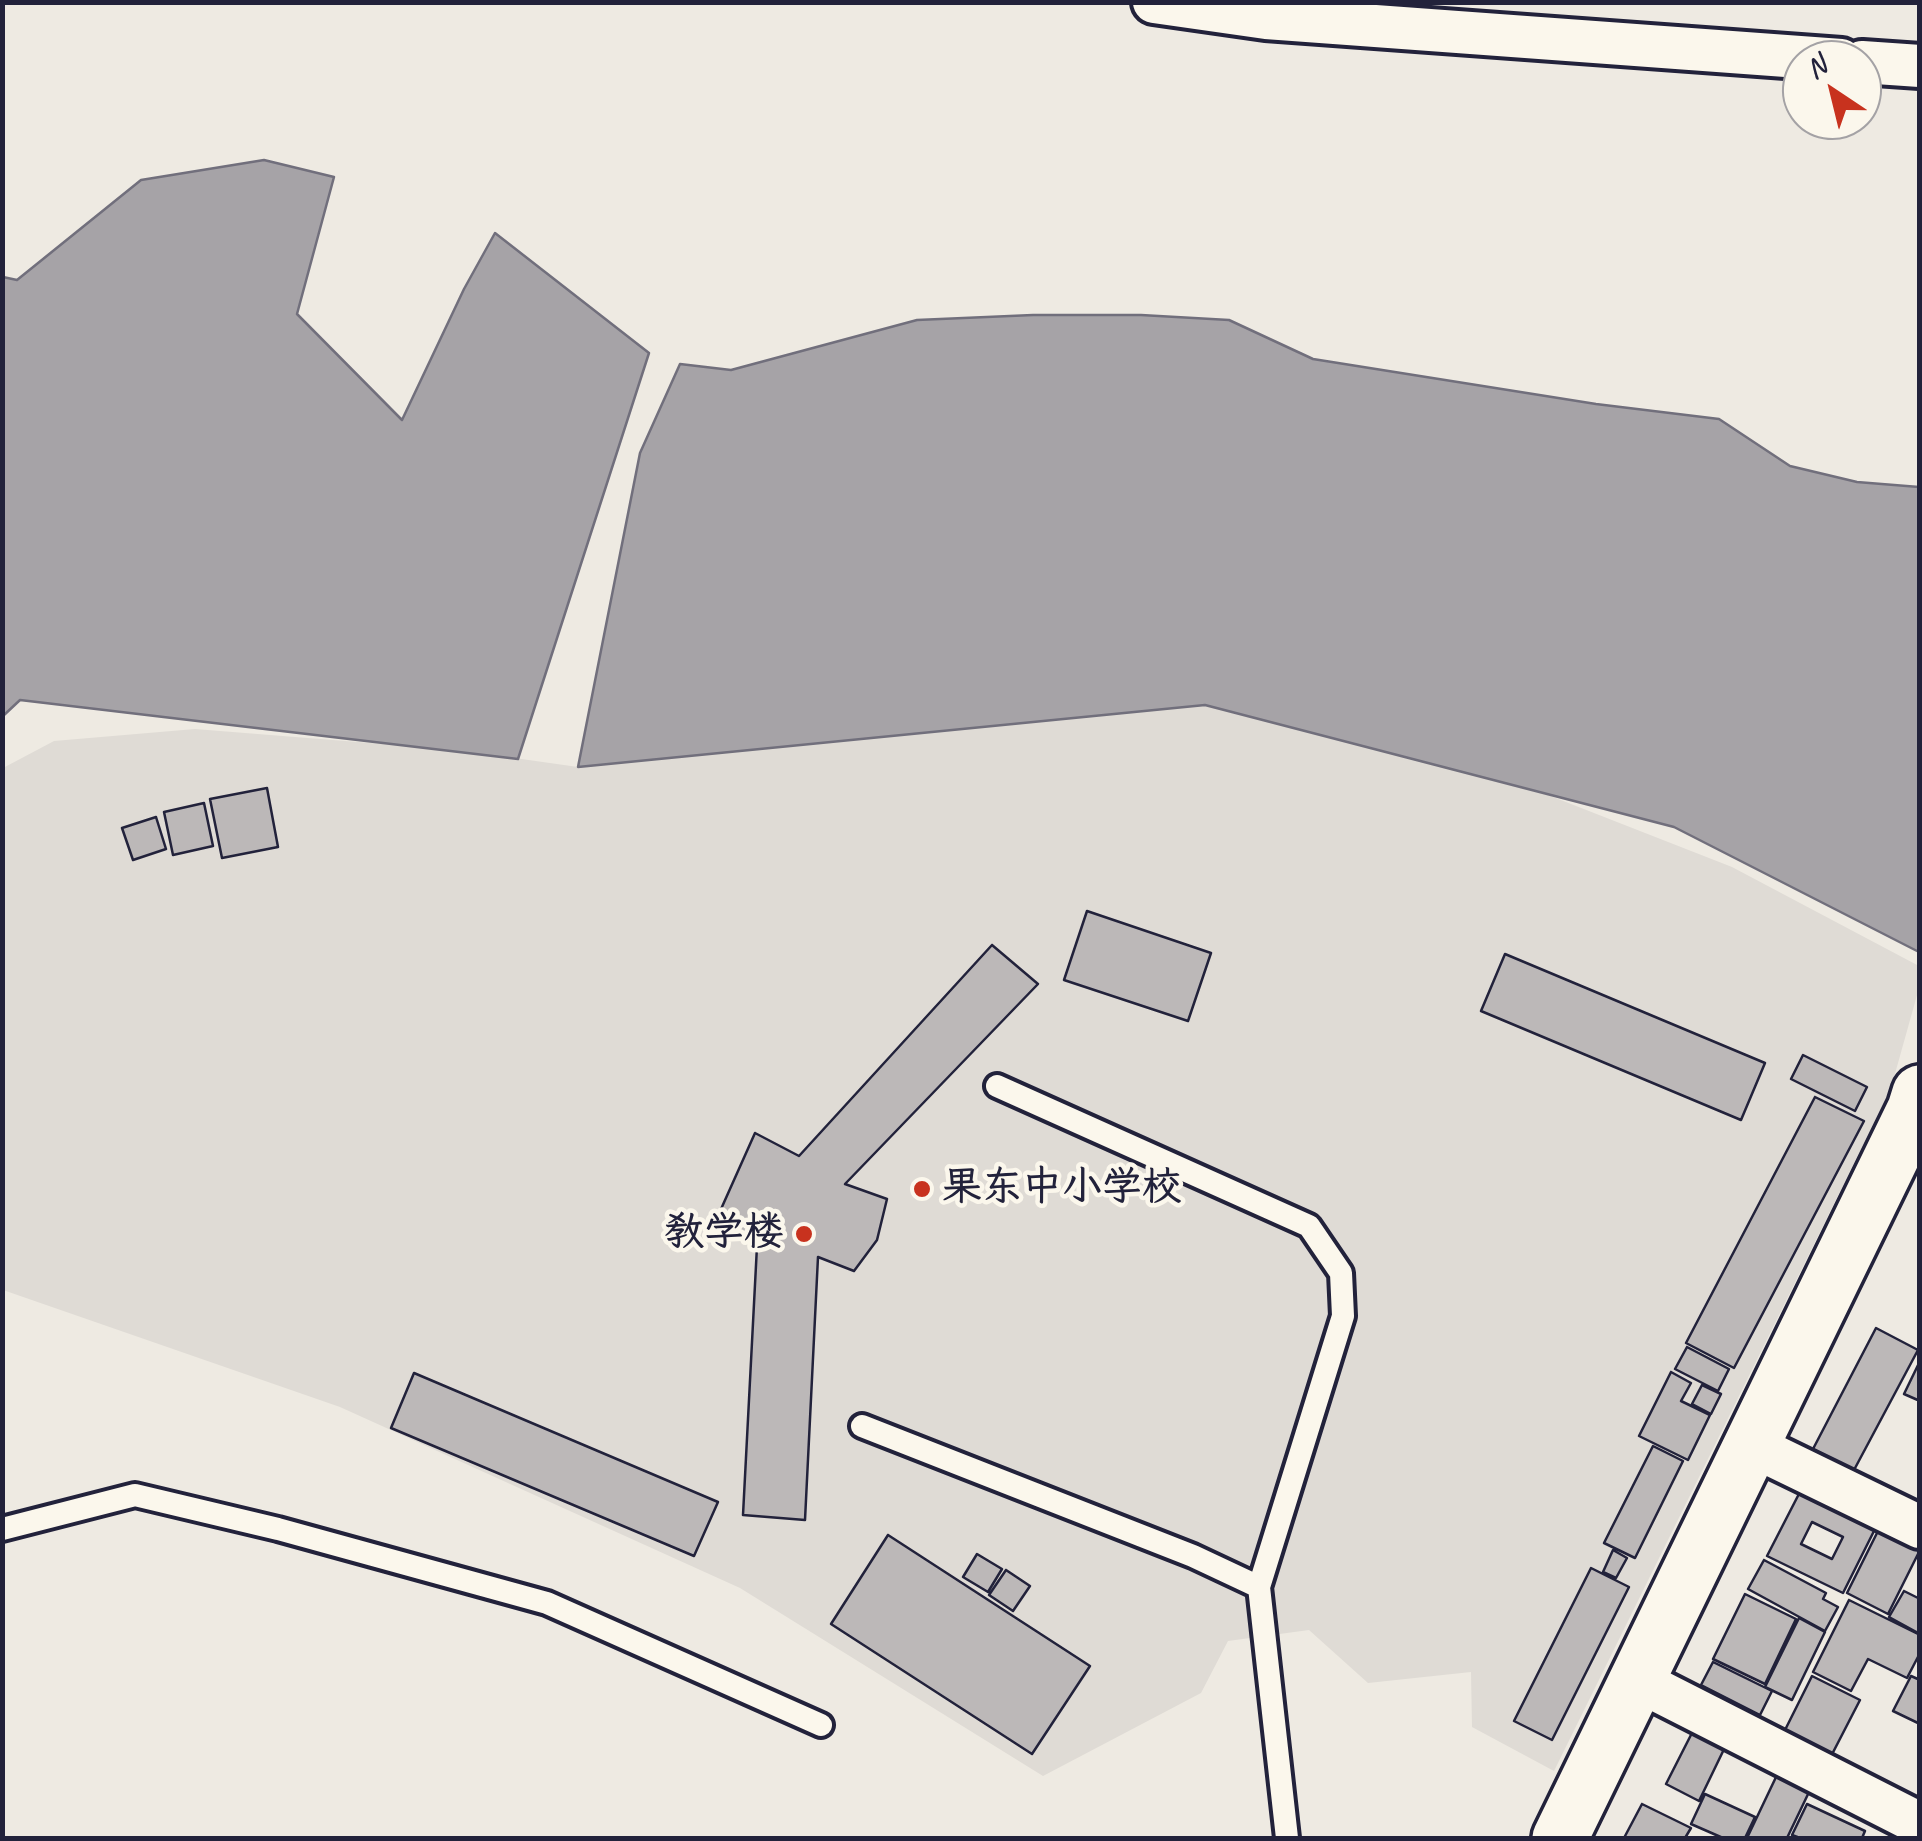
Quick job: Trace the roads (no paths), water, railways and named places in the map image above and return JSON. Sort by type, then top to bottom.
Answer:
[{"type":"street","points":[[1154,2],[1266,18],[1782,56]]},
{"type":"street","points":[[1882,63],[1920,66]]},
{"type":"street","points":[[1560,1838],[1918,1104]]},
{"type":"street","points":[[1751,1445],[1920,1527]]},
{"type":"street","points":[[1636,1680],[1920,1824]]},
{"type":"lane","points":[[997,1086],[1309,1226],[1340,1273],[1343,1316],[1259,1587],[1287,1838]]},
{"type":"lane","points":[[862,1426],[1194,1556],[1259,1587]]},
{"type":"lane","points":[[2,1529],[136,1494],[547,1603],[820,1725]]},
{"type":"place","name":"果东中小学校","points":[[922,1189]]},
{"type":"place","name":"教学楼","points":[[804,1234]]}]
